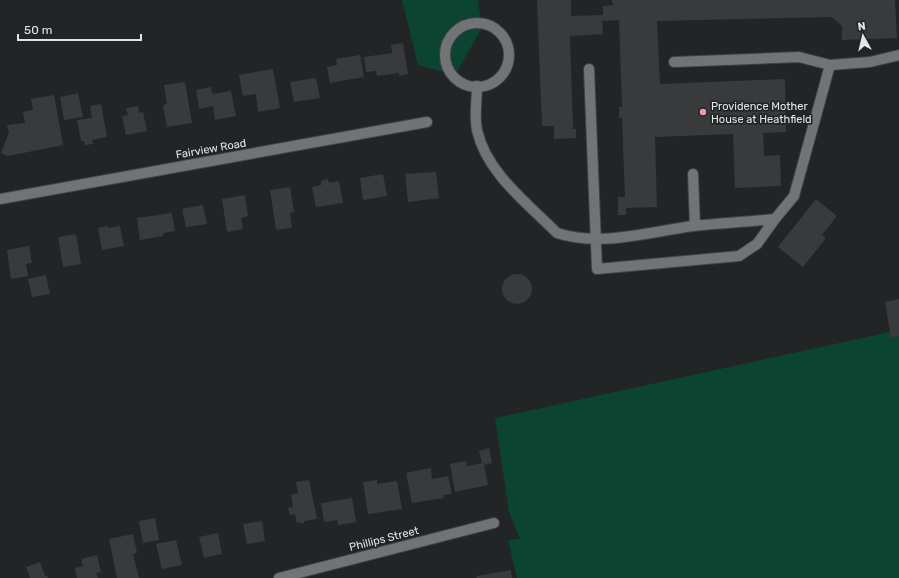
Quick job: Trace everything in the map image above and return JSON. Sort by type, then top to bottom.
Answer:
[{"type":"street","points":[[475,23],[486,24],[496,29],[503,36],[508,45],[510,55],[508,66],[503,75],[496,82],[487,87],[477,86],[466,86],[456,81],[448,72],[444,62],[444,51],[448,40],[455,31],[464,25],[475,23]]},
{"type":"street","points":[[674,62],[799,57],[830,65],[870,62],[899,55]]},
{"type":"street","points":[[589,69],[597,269],[739,256],[757,244],[794,196],[830,65]]},
{"type":"street","points":[[477,86],[477,128],[483,150],[494,169],[556,233],[596,240],[695,226],[775,219]]},
{"type":"street","name":"Fairview Road","points":[[0,199],[427,122]]},
{"type":"street","points":[[693,174],[695,226]]},
{"type":"street","name":"Phillips Street","points":[[279,578],[494,523]]},
{"type":"green space","points":[[402,0],[478,0],[482,28],[455,75],[418,65]]},
{"type":"green space","points":[[899,330],[899,578],[517,578],[508,540],[520,539],[509,512],[495,418]]},
{"type":"building","name":"Providence Mother House at Heathfield","points":[[537,0],[571,0],[571,16],[603,15],[603,6],[613,5],[612,0],[895,0],[897,38],[842,40],[842,26],[832,17],[657,21],[660,84],[785,79],[786,132],[763,133],[764,156],[780,155],[781,186],[735,188],[733,134],[655,137],[657,207],[626,208],[626,215],[618,215],[618,197],[625,197],[622,118],[619,118],[619,107],[622,107],[619,20],[602,21],[603,34],[570,36],[573,129],[576,129],[576,138],[554,139],[554,126],[542,126]]},
{"type":"building","points":[[403,43],[408,74],[399,76],[399,73],[377,76],[376,71],[366,72],[364,57],[392,53],[391,45]]},
{"type":"building","points":[[360,55],[364,77],[330,83],[327,67],[337,65],[336,59]]},
{"type":"building","points":[[273,69],[280,108],[258,112],[256,94],[243,96],[239,75]]},
{"type":"building","points":[[316,78],[320,98],[294,102],[290,82]]},
{"type":"building","points":[[185,82],[192,123],[167,127],[163,105],[167,104],[164,85]]},
{"type":"building","points":[[211,87],[212,94],[231,91],[236,116],[215,120],[213,106],[199,109],[196,90]]},
{"type":"building","points":[[78,93],[83,117],[64,120],[60,97]]},
{"type":"building","points":[[54,95],[63,145],[8,156],[1,153],[9,133],[7,125],[25,123],[23,112],[33,110],[31,99]]},
{"type":"building","points":[[101,104],[107,137],[92,140],[93,144],[85,145],[84,141],[81,141],[77,120],[92,118],[90,106]]},
{"type":"building","points":[[138,106],[139,113],[143,112],[147,131],[126,135],[122,116],[128,115],[126,108]]},
{"type":"building","points":[[436,172],[439,198],[408,202],[405,174]]},
{"type":"building","points":[[383,174],[387,196],[363,200],[360,178]]},
{"type":"building","points":[[328,179],[329,183],[339,181],[343,203],[316,207],[312,187],[321,185],[321,181]]},
{"type":"building","points":[[290,187],[294,212],[290,213],[292,228],[276,230],[270,190]]},
{"type":"building","points":[[245,195],[248,216],[241,218],[243,229],[227,232],[222,199]]},
{"type":"building","points":[[816,199],[837,216],[822,235],[826,238],[803,267],[778,247]]},
{"type":"building","points":[[203,205],[207,224],[186,227],[182,209]]},
{"type":"building","points":[[172,213],[175,231],[163,233],[163,236],[140,240],[137,218]]},
{"type":"building","points":[[108,226],[108,228],[120,226],[124,246],[102,250],[98,228]]},
{"type":"building","points":[[76,234],[81,264],[63,267],[58,237]]},
{"type":"building","points":[[29,246],[32,263],[26,264],[28,276],[11,279],[7,250]]},
{"type":"building","points":[[517,274],[527,279],[532,289],[527,299],[517,304],[507,299],[502,289],[507,279]]},
{"type":"building","points":[[46,275],[50,294],[32,297],[28,279]]},
{"type":"building","points":[[899,299],[899,336],[891,338],[885,302]]},
{"type":"building","points":[[489,448],[492,463],[484,465],[488,485],[455,492],[450,464],[466,461],[467,466],[482,463],[479,451]]},
{"type":"building","points":[[431,468],[432,479],[448,476],[452,494],[443,495],[444,498],[412,503],[406,473]]},
{"type":"building","points":[[309,480],[317,519],[304,521],[304,523],[301,524],[300,522],[297,523],[295,514],[290,515],[288,508],[293,507],[291,495],[298,493],[296,482]]},
{"type":"building","points":[[377,480],[377,484],[397,481],[402,509],[368,514],[363,482]]},
{"type":"building","points":[[352,498],[356,522],[338,525],[337,520],[324,522],[321,503]]},
{"type":"building","points":[[155,518],[159,540],[143,543],[139,521]]},
{"type":"building","points":[[262,521],[265,541],[247,544],[243,524]]},
{"type":"building","points":[[218,533],[222,554],[204,558],[199,537]]},
{"type":"building","points":[[133,534],[137,553],[133,554],[139,578],[117,578],[109,539]]},
{"type":"building","points":[[176,540],[182,565],[162,569],[156,544]]},
{"type":"building","points":[[97,555],[101,572],[96,573],[98,578],[77,578],[75,568],[83,566],[81,559]]},
{"type":"building","points":[[40,562],[45,576],[48,578],[30,578],[26,567]]},
{"type":"building","points":[[511,570],[512,578],[477,578],[476,576]]},
{"type":"place","name":"Providence Mother House at Heathfield","points":[[703,112]]}]
